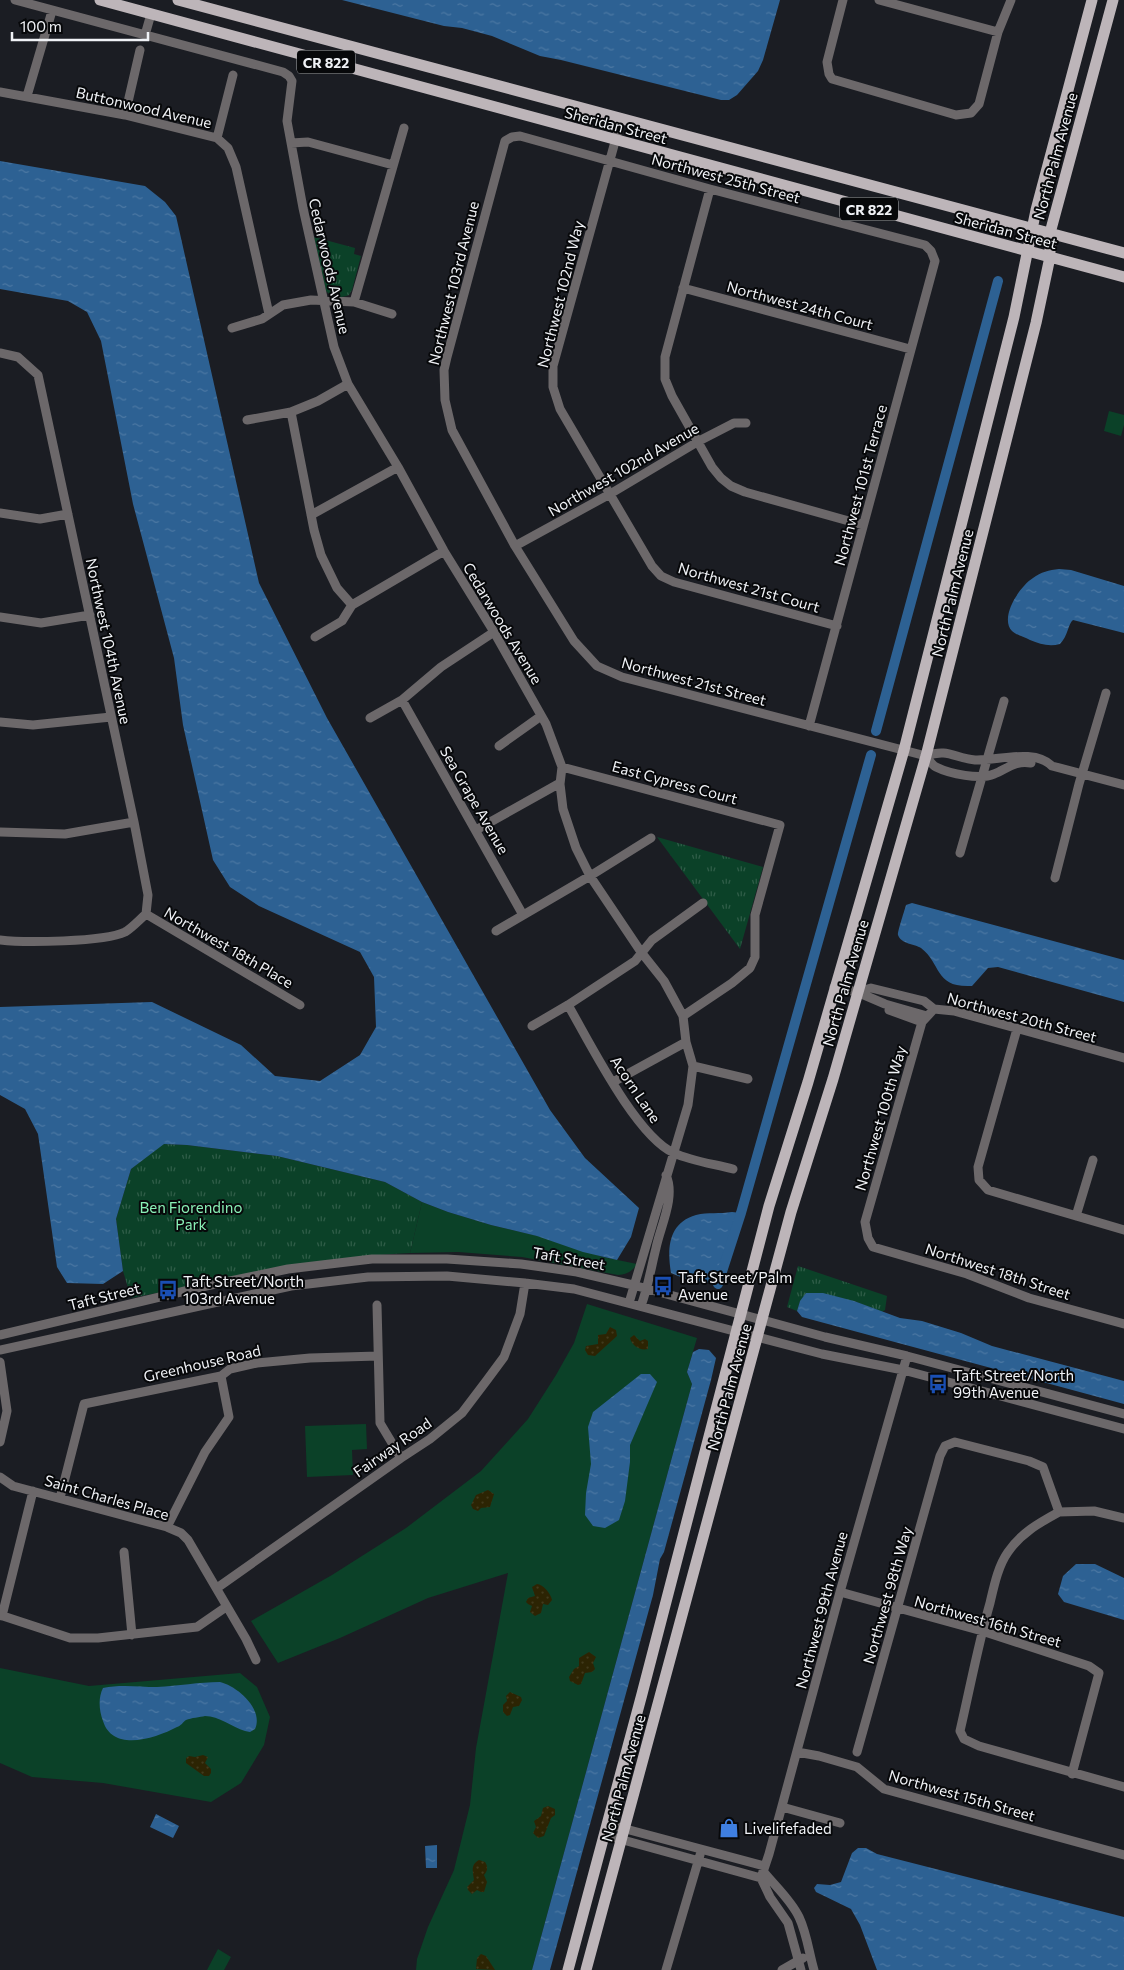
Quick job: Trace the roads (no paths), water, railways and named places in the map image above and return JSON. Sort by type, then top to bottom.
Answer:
[{"type":"main road","name":"Sheridan Street","points":[[100,0],[1124,277]]},
{"type":"main road","name":"Sheridan Street","points":[[178,0],[1124,253]]},
{"type":"main road","name":"North Palm Avenue","points":[[568,1970],[650,1666],[770,1206],[904,750],[1014,317],[1032,228],[1092,0]]},
{"type":"main road","name":"North Palm Avenue","points":[[586,1970],[791,1212],[926,756],[1036,322],[1050,257],[1050,233],[1113,0]]},
{"type":"street","points":[[16,0],[145,35],[150,14]]},
{"type":"street","points":[[843,0],[827,62],[832,79],[956,115],[971,113],[979,104],[998,32],[1011,0]]},
{"type":"street","points":[[879,0],[998,32]]},
{"type":"street","points":[[28,96],[52,10]]},
{"type":"street","name":"Cedarwoods Avenue","points":[[145,35],[284,72],[292,81],[287,121],[302,208],[334,347],[348,384],[398,467],[444,551],[494,632],[541,716],[562,767],[560,783],[563,809],[568,826],[576,848],[590,876],[664,982],[683,1016],[686,1042],[694,1066],[688,1105],[629,1302]]},
{"type":"street","points":[[125,115],[140,50]]},
{"type":"street","points":[[217,138],[233,75]]},
{"type":"street","name":"Buttonwood Avenue","points":[[0,92],[125,115],[217,138],[228,148],[236,167],[269,314]]},
{"type":"street","name":"Northwest 102nd Way","points":[[610,494],[560,409],[553,387],[553,366],[621,120]]},
{"type":"street","points":[[354,302],[404,128]]},
{"type":"street","name":"Northwest 25th Street","points":[[512,137],[520,136],[710,189],[925,245],[931,251]]},
{"type":"street","name":"Northwest 103rd Avenue","points":[[512,137],[505,141],[444,370],[445,400],[452,430],[515,546]]},
{"type":"street","points":[[291,143],[308,142],[393,165]]},
{"type":"street","points":[[710,189],[665,357],[665,379],[672,396],[712,467],[731,486],[745,492],[863,525]]},
{"type":"street","name":"Northwest 101st Terrace","points":[[809,726],[934,260],[931,251]]},
{"type":"street","name":"Northwest 24th Court","points":[[683,288],[910,349]]},
{"type":"street","points":[[232,328],[262,318],[283,305],[312,300],[354,302],[392,314]]},
{"type":"street","name":"Northwest 104th Avenue","points":[[0,353],[18,357],[38,374],[134,822],[148,895],[146,914]]},
{"type":"street","points":[[247,420],[291,412],[318,401],[348,384]]},
{"type":"street","points":[[291,412],[317,543],[326,569],[337,588],[352,605]]},
{"type":"street","name":"Northwest 102nd Avenue","points":[[515,546],[610,494],[699,441],[734,423],[746,423]]},
{"type":"street","points":[[311,515],[398,467]]},
{"type":"street","name":"Northwest 21st Court","points":[[610,494],[652,566],[661,576],[674,582],[837,626]]},
{"type":"street","points":[[0,513],[40,519],[68,514]]},
{"type":"street","name":"Northwest 21st Street","points":[[515,546],[574,641],[597,666],[622,677],[926,756],[935,767],[965,775],[982,777],[994,774],[1020,762],[1046,767],[1052,766],[1124,785]]},
{"type":"street","points":[[315,636],[342,621],[352,605],[444,551]]},
{"type":"street","points":[[0,617],[40,623],[90,615]]},
{"type":"street","points":[[370,718],[402,700],[441,667],[494,632]]},
{"type":"street","points":[[1055,878],[1082,774],[1106,693]]},
{"type":"street","name":"Sea Grape Avenue","points":[[402,700],[523,915]]},
{"type":"street","points":[[960,853],[1004,701]]},
{"type":"street","points":[[499,746],[541,716]]},
{"type":"street","points":[[0,722],[33,725],[112,717]]},
{"type":"street","name":"Northwest 21st Street","points":[[926,756],[939,751],[970,759],[1030,757],[1048,762],[1052,766]]},
{"type":"street","points":[[965,775],[970,759]]},
{"type":"street","name":"East Cypress Court","points":[[562,767],[780,825],[755,915],[756,957],[750,968],[732,983],[683,1016]]},
{"type":"street","points":[[476,830],[560,783]]},
{"type":"street","points":[[0,832],[65,834],[134,822]]},
{"type":"street","points":[[496,930],[652,838]]},
{"type":"street","points":[[532,1026],[635,961],[652,940],[703,903]]},
{"type":"street","name":"Northwest 18th Place","points":[[0,940],[14,942],[97,938],[125,932],[146,914],[300,1005]]},
{"type":"street","name":"Northwest 20th Street","points":[[834,988],[857,992],[882,1003],[886,1008],[925,1019]]},
{"type":"street","name":"Northwest 20th Street","points":[[857,992],[872,988],[924,1001],[934,1009],[954,1011],[1124,1058]]},
{"type":"street","name":"Acorn Lane","points":[[568,1005],[639,1124],[673,1153],[733,1169]]},
{"type":"street","name":"Northwest 100th Way","points":[[868,1238],[865,1222],[925,1019],[934,1009]]},
{"type":"street","points":[[1017,1029],[978,1167],[979,1180],[988,1190],[1124,1230]]},
{"type":"street","points":[[613,1082],[686,1042]]},
{"type":"street","points":[[694,1066],[748,1079]]},
{"type":"street","points":[[1076,1216],[1093,1160]]},
{"type":"street","name":"Cedarwoods Avenue","points":[[641,1306],[647,1289],[656,1246],[665,1220],[670,1183],[666,1175]]},
{"type":"street","name":"Northwest 18th Street","points":[[868,1238],[873,1247],[968,1274],[1029,1298],[1124,1324]]},
{"type":"street","name":"Taft Street","points":[[0,1335],[281,1270],[367,1260],[447,1259],[522,1264],[577,1272],[633,1285],[825,1337],[907,1356],[1124,1414]]},
{"type":"street","name":"Taft Street","points":[[0,1350],[291,1286],[368,1277],[447,1276],[525,1282],[574,1289],[822,1354],[903,1370],[1124,1429]]},
{"type":"street","name":"Fairway Road","points":[[216,1588],[400,1458],[430,1439],[462,1413],[504,1357],[520,1314],[525,1282]]},
{"type":"street","points":[[377,1306],[380,1423],[400,1458]]},
{"type":"street","name":"Greenhouse Road","points":[[60,1498],[84,1404],[221,1376],[230,1369],[257,1363],[310,1358],[378,1356]]},
{"type":"street","name":"Northwest 99th Avenue","points":[[763,1872],[907,1356]]},
{"type":"street","points":[[0,1362],[7,1411],[0,1442]]},
{"type":"street","points":[[168,1527],[205,1452],[229,1417],[221,1376]]},
{"type":"street","name":"Northwest 98th Way","points":[[857,1752],[940,1456],[945,1446],[955,1442],[1043,1467],[1059,1512]]},
{"type":"street","name":"Saint Charles Place","points":[[0,1477],[13,1486],[168,1527],[181,1533],[188,1540],[256,1660]]},
{"type":"street","points":[[33,1491],[1,1616],[70,1638],[98,1638],[196,1627],[226,1607]]},
{"type":"street","points":[[1124,1518],[1094,1511],[1059,1512],[1034,1526],[1021,1536],[1007,1553],[997,1576],[982,1631],[960,1731],[964,1739],[979,1746],[1072,1774],[1124,1787]]},
{"type":"street","points":[[124,1552],[132,1635]]},
{"type":"street","name":"Northwest 16th Street","points":[[840,1592],[982,1631],[1089,1666],[1099,1673],[1072,1774]]},
{"type":"street","points":[[650,1666],[667,1670]]},
{"type":"street","name":"Northwest 15th Street","points":[[797,1752],[857,1767],[884,1789],[1124,1855]]},
{"type":"street","points":[[782,1807],[840,1823]]},
{"type":"street","points":[[606,1829],[698,1860],[763,1872]]},
{"type":"street","points":[[623,1834],[702,1850],[763,1872],[789,1901],[799,1917],[814,1970]]},
{"type":"street","points":[[666,1970],[702,1850]]},
{"type":"street","points":[[763,1872],[770,1896],[788,1923],[802,1970]]},
{"type":"street","points":[[782,1970],[799,1959],[810,1955]]},
{"type":"water","points":[[342,0],[780,0],[763,60],[758,71],[737,95],[729,100],[721,100],[540,56],[492,36]]},
{"type":"water","points":[[0,161],[145,186],[165,202],[176,216],[259,583],[327,718],[550,1110],[585,1158],[639,1208],[631,1237],[617,1260],[583,1252],[537,1236],[448,1212],[422,1202],[385,1182],[277,1156],[164,1144],[131,1169],[116,1219],[123,1271],[103,1284],[67,1283],[57,1267],[38,1134],[25,1109],[0,1095],[0,1007],[152,1002],[241,1045],[275,1076],[320,1081],[360,1055],[376,1027],[374,977],[360,952],[259,906],[230,887],[213,860],[183,725],[174,658],[133,504],[101,341],[87,312],[68,301],[0,289]]},
{"type":"water","points":[[1059,569],[1071,570],[1124,586],[1124,633],[1073,620],[1060,644],[1045,645],[1012,631],[1008,618],[1013,602],[1022,588],[1039,574]]},
{"type":"water","points":[[912,903],[1124,960],[1124,1002],[998,967],[988,968],[972,986],[960,986],[951,983],[940,974],[928,954],[921,948],[905,942],[898,935],[906,905]]},
{"type":"water","points":[[741,1213],[718,1284],[688,1280],[671,1273],[670,1246],[675,1231],[680,1224],[696,1215]]},
{"type":"water","points":[[806,1293],[823,1293],[854,1301],[900,1318],[922,1321],[961,1333],[992,1346],[1124,1381],[1124,1404],[802,1317],[797,1311],[800,1301]]},
{"type":"water","points":[[699,1349],[709,1350],[716,1358],[711,1380],[664,1552],[660,1559],[653,1595],[550,1970],[532,1970],[692,1384],[687,1372],[693,1352]]},
{"type":"water","points":[[641,1374],[650,1374],[657,1382],[630,1445],[630,1462],[625,1501],[619,1520],[605,1528],[593,1526],[585,1515],[586,1493],[591,1464],[588,1427],[593,1412]]},
{"type":"water","points":[[1076,1564],[1095,1564],[1124,1578],[1124,1620],[1064,1602],[1058,1594],[1063,1576]]},
{"type":"water","points":[[220,1682],[241,1693],[252,1706],[257,1721],[255,1729],[250,1732],[245,1731],[210,1716],[205,1716],[186,1720],[178,1726],[158,1735],[136,1740],[125,1740],[116,1737],[108,1731],[103,1721],[100,1700],[103,1688],[123,1686],[157,1687]]},
{"type":"water","points":[[156,1814],[179,1826],[173,1838],[150,1827]]},
{"type":"water","points":[[437,1845],[437,1868],[426,1868],[425,1846]]},
{"type":"water","points":[[858,1848],[866,1848],[877,1854],[1124,1917],[1124,1970],[877,1970],[860,1925],[851,1909],[816,1892],[814,1888],[817,1884],[830,1885],[841,1882],[852,1853]]},
{"type":"waterway","points":[[876,731],[998,281]]},
{"type":"waterway","points":[[718,1284],[741,1213],[871,755]]},
{"type":"place","name":"Taft Street/Palm Avenue","points":[[663,1286]]},
{"type":"place","name":"Taft Street/North 103rd Avenue","points":[[168,1290]]},
{"type":"place","name":"Taft Street/North 99th Avenue","points":[[938,1384]]},
{"type":"place","name":"Livelifefaded","points":[[729,1828]]},
{"type":"park label","name":"Ben Fiorendino Park","points":[[191,1216]]}]
